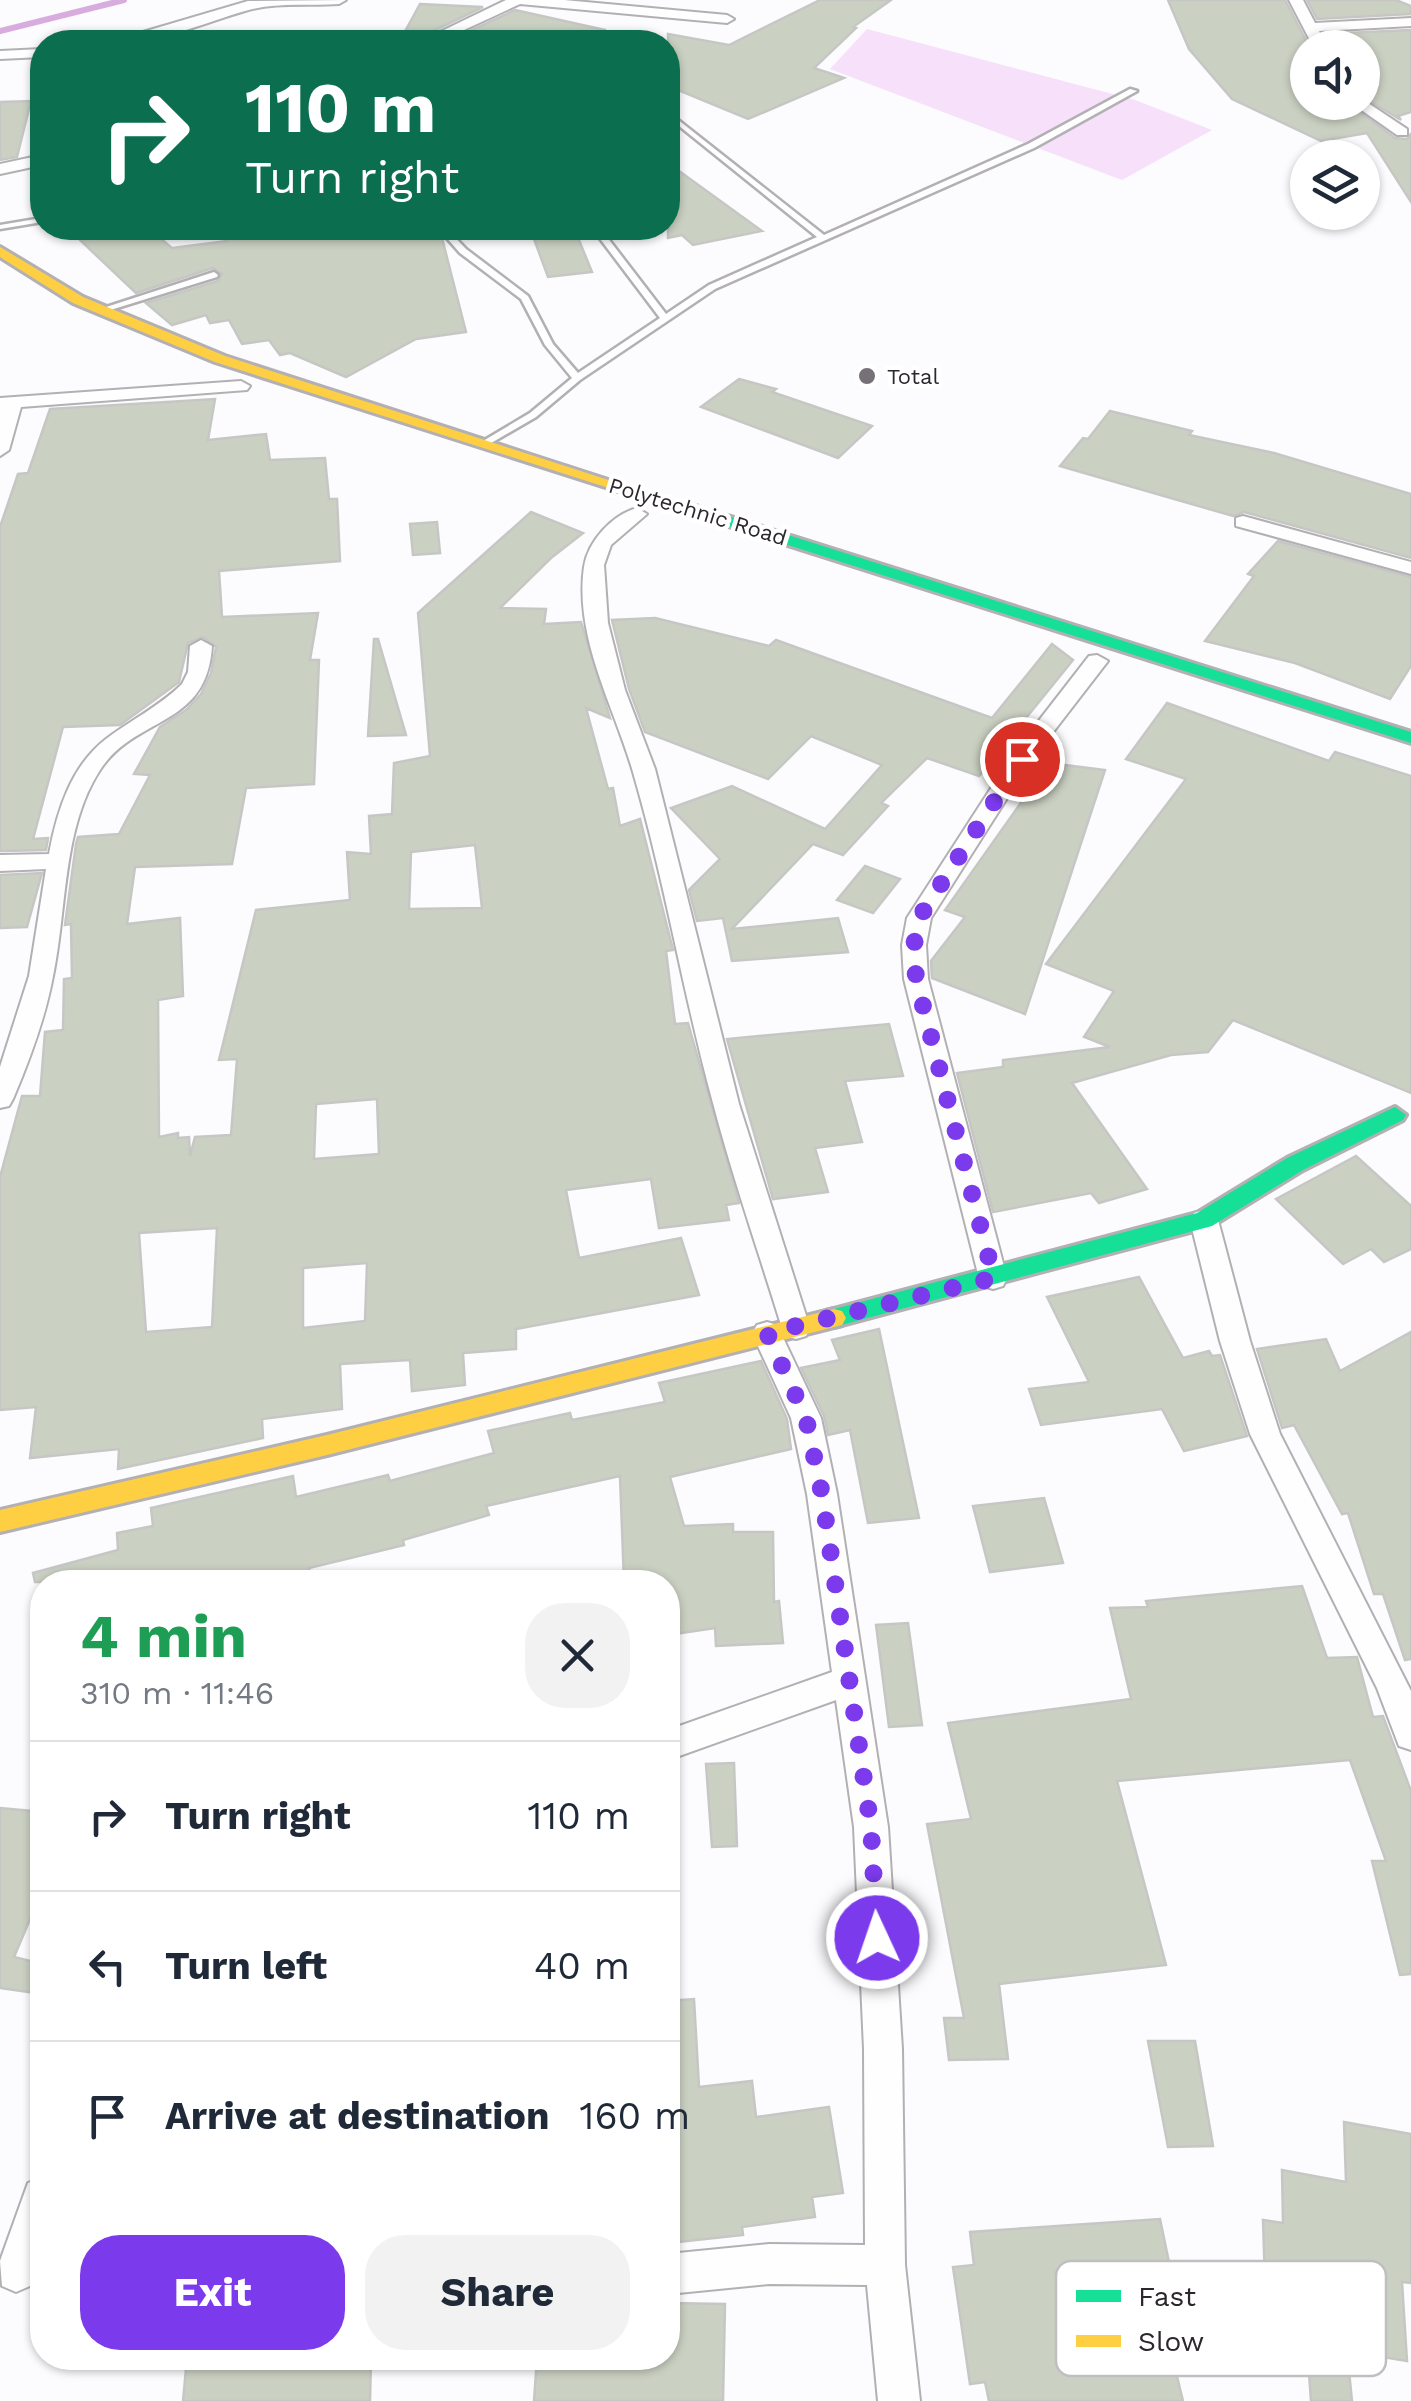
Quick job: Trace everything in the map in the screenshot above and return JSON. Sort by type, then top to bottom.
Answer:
[{"type":"main road","name":"Polytechnic Road","points":[[0,250],[40,279],[100,310],[220,359],[1411,738]]},
{"type":"main road","points":[[45,308],[78,325]]},
{"type":"main road","name":"Polytechnic Road","points":[[164,361],[813,573]]},
{"type":"main road","points":[[886,596],[1411,758]]},
{"type":"main road","points":[[0,1520],[326,1445],[994,1278],[1204,1220],[1295,1164],[1395,1115]]},
{"type":"street","points":[[226,12],[240,0]]},
{"type":"street","points":[[170,30],[266,2],[340,0]]},
{"type":"street","points":[[461,30],[490,12],[521,0],[727,19]]},
{"type":"street","points":[[1296,0],[1312,30]]},
{"type":"street","points":[[1311,27],[1411,22]]},
{"type":"street","points":[[0,55],[30,54]]},
{"type":"street","points":[[1380,117],[1402,132]]},
{"type":"street","points":[[0,168],[30,162]]},
{"type":"street","points":[[0,450],[6,402],[241,386]]},
{"type":"street","points":[[636,514],[602,542],[599,550],[594,597],[597,632],[644,769],[806,1418],[871,1827],[882,2049],[886,2266],[899,2401]]},
{"type":"street","points":[[1243,522],[1411,568]]},
{"type":"street","points":[[0,1099],[16,1062],[41,977],[58,861],[89,769],[105,750],[183,695],[198,678],[201,646]]},
{"type":"street","points":[[994,1278],[916,979],[914,945],[919,918],[1011,774],[1097,661]]},
{"type":"street","points":[[0,863],[58,861]]},
{"type":"street","points":[[1204,1220],[1235,1341],[1266,1434],[1392,1685],[1411,1735]]},
{"type":"street","points":[[680,1741],[850,1680]]},
{"type":"street","points":[[20,2276],[30,2240]]},
{"type":"street","points":[[680,2273],[769,2264],[886,2266]]},
{"type":"lane","points":[[482,444],[533,415],[577,378],[712,287],[1031,146],[1133,90]]},
{"type":"lane","points":[[680,124],[823,238]]},
{"type":"lane","points":[[0,228],[30,222]]},
{"type":"lane","points":[[453,240],[525,298],[549,345],[577,378]]},
{"type":"lane","points":[[605,240],[663,318]]},
{"type":"lane","points":[[100,310],[214,275]]},
{"type":"shaded area","points":[[867,29],[1135,100],[1212,130],[1122,180],[830,69]]},
{"type":"building","points":[[820,0],[891,0],[853,27],[856,28],[814,68],[844,78],[748,119],[680,91],[680,36],[729,45]]},
{"type":"building","points":[[1168,0],[1285,0],[1301,30],[1290,30],[1290,120],[1370,120],[1395,138],[1407,139],[1411,134],[1411,202],[1380,153],[1380,140],[1371,140],[1367,133],[1319,140],[1232,99],[1189,49]]},
{"type":"building","points":[[1307,0],[1396,0],[1411,6],[1411,14],[1317,19]]},
{"type":"building","points":[[420,4],[483,7],[435,30],[406,30]]},
{"type":"building","points":[[515,10],[605,30],[472,30]]},
{"type":"building","points":[[1411,30],[1411,112],[1398,116],[1401,120],[1380,107],[1380,31]]},
{"type":"building","points":[[30,101],[17,157],[0,160],[0,102]]},
{"type":"building","points":[[680,172],[762,231],[693,245],[682,235]]},
{"type":"building","points":[[80,240],[162,240],[172,248],[226,240],[443,240],[466,332],[416,339],[346,377],[290,353],[280,355],[269,340],[242,344],[229,320],[210,323],[206,315],[172,325],[146,303],[218,281],[222,274],[213,268],[136,293]]},
{"type":"building","points":[[534,240],[579,240],[592,272],[548,277]]},
{"type":"building","points":[[739,379],[872,426],[838,458],[701,407]]},
{"type":"building","points":[[215,399],[208,440],[266,434],[270,460],[325,458],[329,499],[337,499],[340,561],[219,571],[222,617],[318,613],[310,660],[319,660],[314,784],[246,788],[232,864],[135,867],[127,924],[180,918],[183,996],[158,1000],[159,1137],[178,1133],[178,1138],[189,1137],[190,1156],[195,1137],[231,1135],[237,1059],[219,1060],[256,910],[350,900],[347,852],[371,854],[369,816],[392,814],[394,763],[430,756],[418,613],[531,512],[583,533],[500,608],[546,609],[544,624],[581,622],[610,718],[586,708],[608,789],[613,788],[620,826],[640,819],[673,950],[666,951],[675,1024],[688,1023],[739,1203],[726,1205],[729,1220],[659,1228],[651,1179],[566,1190],[579,1258],[681,1238],[699,1295],[516,1329],[516,1349],[463,1353],[465,1385],[412,1391],[410,1360],[340,1364],[342,1409],[262,1419],[263,1438],[118,1469],[119,1449],[30,1458],[36,1407],[0,1410],[0,1177],[22,1096],[40,1096],[45,1032],[63,1030],[64,979],[72,978],[71,924],[65,925],[76,844],[78,837],[119,834],[150,775],[134,774],[160,727],[186,710],[201,694],[211,673],[216,647],[203,637],[188,643],[179,682],[120,725],[63,727],[33,839],[48,838],[46,850],[0,851],[0,527],[18,474],[28,473],[50,409]],"holes":[[[475,845],[482,908],[409,909],[411,852]],[[377,1099],[379,1154],[314,1159],[316,1104]],[[217,1228],[212,1327],[146,1332],[139,1233]],[[367,1263],[365,1321],[303,1328],[303,1268]]]},
{"type":"building","points":[[1110,411],[1192,431],[1189,435],[1274,453],[1411,494],[1411,558],[1244,512],[1233,516],[1060,466]]},
{"type":"building","points":[[437,522],[440,553],[413,555],[410,524]]},
{"type":"building","points":[[1278,541],[1411,577],[1411,666],[1390,699],[1295,663],[1205,641],[1254,576],[1248,574]]},
{"type":"building","points":[[655,618],[769,646],[776,640],[992,718],[1052,644],[1073,660],[979,776],[927,758],[881,803],[888,806],[843,855],[813,844],[732,929],[838,918],[848,952],[732,961],[723,918],[697,921],[689,890],[720,859],[671,808],[732,786],[825,829],[882,765],[811,736],[768,779],[645,732],[629,689],[612,620]]},
{"type":"building","points":[[374,639],[378,639],[406,735],[368,736]]},
{"type":"building","points":[[1167,703],[1329,761],[1335,752],[1411,776],[1411,1093],[1233,1020],[1208,1052],[1171,1055],[1072,1083],[1147,1189],[1099,1203],[1091,1193],[993,1212],[957,1073],[1003,1067],[1003,1060],[1110,1047],[1084,1037],[1114,991],[1046,964],[1186,779],[1126,759]]},
{"type":"building","points":[[1049,763],[1105,770],[1025,1014],[932,978],[931,961],[965,917],[945,910]]},
{"type":"building","points":[[865,866],[900,879],[873,913],[837,900]]},
{"type":"building","points":[[42,873],[27,927],[0,928],[0,875]]},
{"type":"building","points":[[889,1024],[903,1076],[845,1081],[862,1142],[815,1148],[828,1192],[773,1199],[727,1039]]},
{"type":"building","points":[[1356,1156],[1411,1206],[1411,1249],[1384,1262],[1371,1249],[1343,1264],[1276,1199]]},
{"type":"building","points":[[1139,1277],[1183,1358],[1209,1351],[1212,1356],[1220,1355],[1247,1436],[1184,1451],[1162,1409],[1041,1425],[1029,1389],[1089,1382],[1047,1297]]},
{"type":"building","points":[[879,1329],[919,1518],[868,1523],[850,1430],[828,1435],[824,1416],[801,1368],[840,1360],[832,1340]]},
{"type":"building","points":[[1411,1332],[1411,1659],[1405,1660],[1383,1594],[1374,1594],[1348,1513],[1342,1514],[1294,1425],[1282,1428],[1257,1349],[1326,1339],[1340,1371]]},
{"type":"building","points":[[761,1361],[787,1419],[791,1449],[670,1477],[684,1526],[733,1524],[733,1532],[773,1532],[774,1602],[779,1601],[783,1643],[716,1646],[715,1628],[680,1633],[680,1570],[624,1570],[620,1476],[486,1506],[489,1515],[403,1540],[404,1545],[309,1570],[44,1570],[118,1550],[117,1533],[153,1526],[151,1508],[293,1476],[296,1497],[388,1475],[390,1481],[494,1453],[488,1431],[570,1413],[572,1420],[665,1402],[659,1383]]},
{"type":"building","points":[[1044,1498],[1063,1563],[990,1572],[973,1506]]},
{"type":"building","points":[[1302,1586],[1327,1658],[1357,1657],[1373,1717],[1383,1716],[1411,1791],[1411,1974],[1400,1975],[1372,1861],[1386,1861],[1350,1760],[1117,1781],[1166,1965],[999,1984],[1008,2059],[949,2060],[944,2018],[964,2018],[927,1824],[971,1819],[948,1723],[1131,1699],[1110,1608],[1148,1607],[1146,1601]]},
{"type":"building","points":[[908,1623],[922,1725],[889,1727],[876,1625]]},
{"type":"building","points":[[734,1763],[737,1846],[712,1847],[706,1764]]},
{"type":"building","points":[[0,1808],[30,1811],[30,1919],[14,1957],[30,1961],[30,1992],[0,1988]]},
{"type":"building","points":[[694,1999],[699,2087],[752,2081],[756,2117],[829,2107],[843,2193],[812,2197],[815,2217],[742,2227],[743,2235],[680,2242],[680,2000]]},
{"type":"building","points":[[1148,2041],[1195,2041],[1213,2146],[1168,2147]]},
{"type":"building","points":[[1344,2122],[1411,2134],[1411,2283],[1402,2282],[1407,2361],[1386,2358],[1386,2261],[1264,2261],[1263,2220],[1283,2223],[1282,2170],[1346,2182]]},
{"type":"building","points":[[1160,2219],[1169,2261],[1056,2261],[1056,2376],[1177,2376],[1183,2401],[989,2401],[985,2382],[970,2384],[953,2267],[974,2265],[970,2232]]},
{"type":"building","points":[[680,2303],[725,2304],[723,2401],[534,2401],[536,2370],[680,2370]]},
{"type":"building","points":[[186,2370],[371,2370],[370,2401],[183,2401]]},
{"type":"building","points":[[1309,2376],[1350,2376],[1352,2401],[1311,2401]]},
{"type":"waterway","points":[[0,31],[124,0]]},
{"type":"traffic: fast","points":[[693,510],[1411,738]]},
{"type":"traffic: fast","points":[[834,1318],[1204,1220],[1295,1164],[1395,1115]]},
{"type":"traffic: slow","points":[[0,251],[78,300],[220,359],[693,510]]},
{"type":"traffic: slow","points":[[0,1521],[327,1445],[834,1318]]},
{"type":"place","name":"Total","points":[[867,376]]},
{"type":"route","points":[[877,1938],[871,1827],[822,1494],[806,1418],[767,1333],[994,1278],[916,979],[914,945],[919,918],[1022,759]]}]
